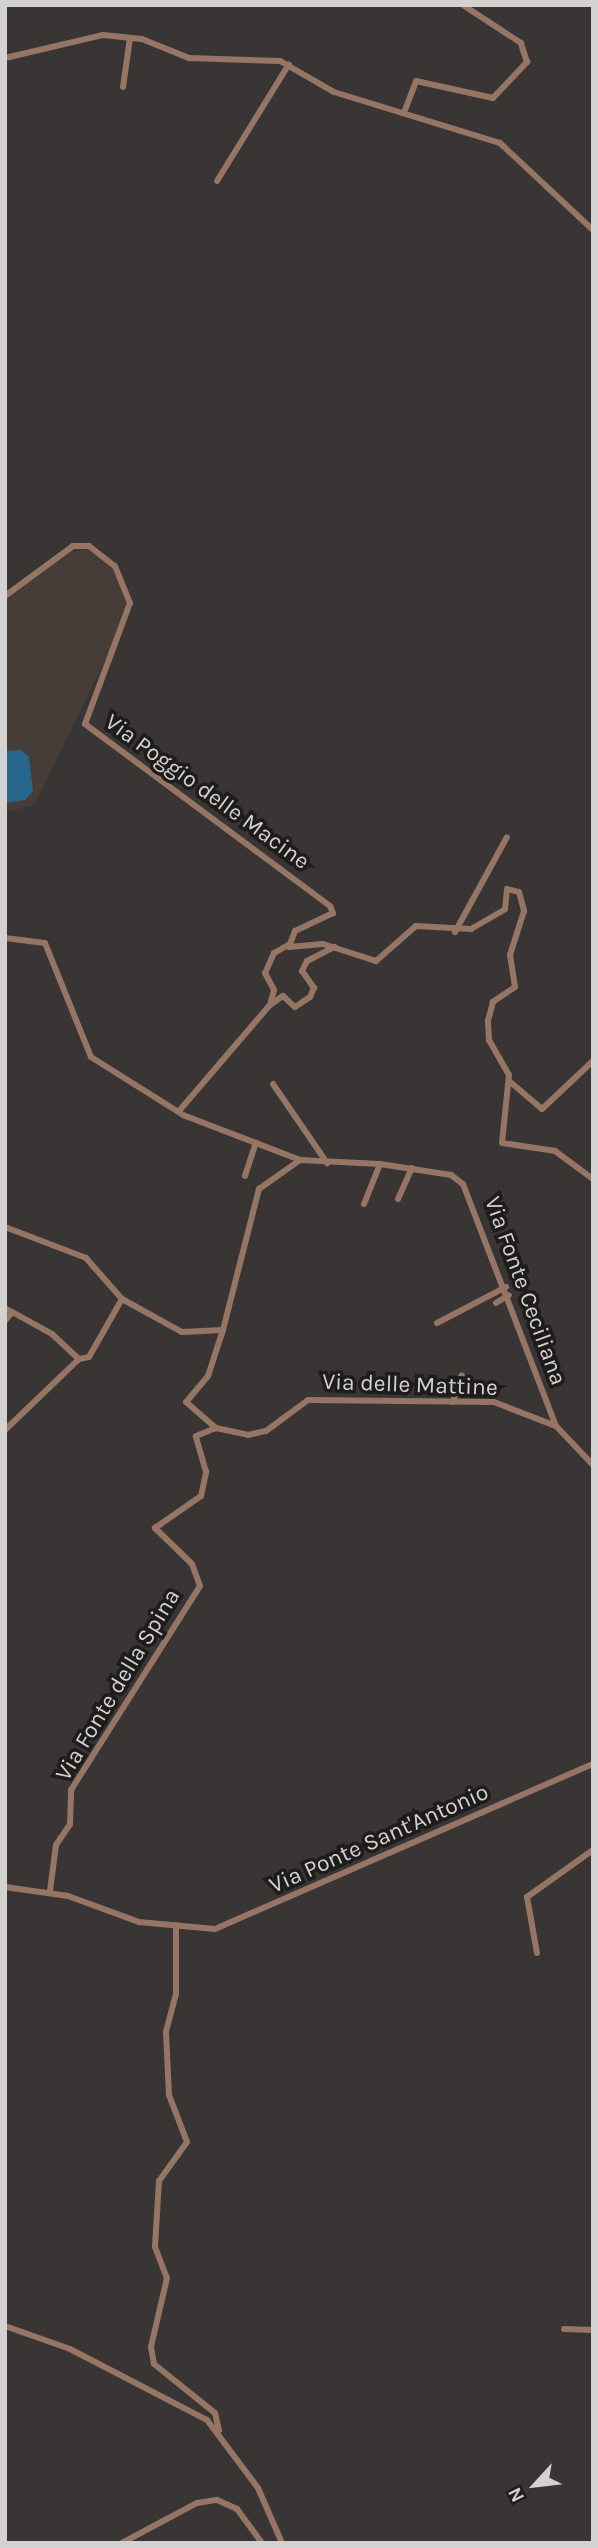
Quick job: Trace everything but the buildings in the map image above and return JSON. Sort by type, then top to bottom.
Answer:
[{"type":"street","points":[[405,110],[416,80],[493,99],[527,62],[521,43],[463,5]]},
{"type":"street","points":[[5,58],[88,37],[130,38],[189,58],[289,64],[334,92],[405,110],[500,143],[593,230]]},
{"type":"street","points":[[123,88],[130,38]]},
{"type":"street","points":[[217,181],[289,64]]},
{"type":"street","name":"Via Poggio delle Macine","points":[[5,596],[74,546],[89,546],[115,566],[130,603],[85,724],[330,906],[333,913],[304,925],[288,945],[274,953],[265,973],[274,990],[270,1005]]},
{"type":"street","points":[[455,932],[507,837]]},
{"type":"street","points":[[288,945],[337,946],[372,961],[421,924],[455,932],[501,913],[507,889],[519,892],[524,911],[510,955],[515,986],[493,1002],[488,1021],[489,1040],[509,1082],[542,1109],[593,1060]]},
{"type":"street","name":"Via Fonte Ceciliana","points":[[5,938],[45,943],[91,1057],[179,1111],[300,1160],[380,1164],[451,1174],[472,1195],[556,1426]]},
{"type":"street","points":[[179,1111],[270,1005],[283,996],[295,1007],[310,997],[314,988],[302,971],[307,961],[337,946]]},
{"type":"street","points":[[509,1082],[504,1146],[555,1151],[593,1178]]},
{"type":"street","points":[[272,1084],[327,1163]]},
{"type":"street","points":[[246,1176],[256,1143]]},
{"type":"street","points":[[216,1428],[186,1402],[208,1376],[223,1330],[259,1189],[300,1160]]},
{"type":"street","points":[[364,1204],[380,1164]]},
{"type":"street","points":[[398,1199],[412,1168]]},
{"type":"street","points":[[5,1227],[86,1258],[122,1299],[183,1332],[223,1330]]},
{"type":"street","points":[[437,1323],[506,1287]]},
{"type":"street","points":[[496,1303],[509,1295]]},
{"type":"street","points":[[5,1430],[79,1359],[89,1357],[122,1299]]},
{"type":"street","points":[[5,1321],[8,1310],[52,1334],[79,1359]]},
{"type":"street","points":[[453,1402],[462,1375]]},
{"type":"street","name":"Via delle Mattine","points":[[216,1428],[248,1435],[266,1431],[308,1400],[494,1402],[556,1426],[593,1465]]},
{"type":"street","name":"Via Fonte della Spina","points":[[50,1891],[56,1845],[70,1824],[71,1790],[200,1586],[192,1564],[155,1528],[201,1496],[206,1472],[196,1436],[216,1428]]},
{"type":"street","name":"Via Ponte Sant'Antonio","points":[[50,1891],[139,1922],[215,1929],[246,1920],[288,1895],[342,1878],[593,1764]]},
{"type":"street","points":[[537,1952],[527,1897],[593,1850]]},
{"type":"street","points":[[5,1887],[50,1891]]},
{"type":"street","points":[[176,1924],[167,2044],[169,2095],[187,2142],[159,2181],[156,2248],[167,2278],[151,2347],[154,2364],[215,2413],[219,2431],[258,2488],[282,2543]]},
{"type":"street","points":[[5,2326],[70,2349],[219,2431]]},
{"type":"street","points":[[564,2329],[593,2330]]},
{"type":"street","points":[[122,2543],[197,2503],[216,2500],[237,2509],[262,2543]]},
{"type":"shaded area","points":[[88,549],[110,565],[127,594],[124,621],[39,796],[32,806],[5,812],[5,600],[71,551]]},
{"type":"water","points":[[21,750],[29,757],[33,791],[25,800],[5,803],[5,751]]}]
